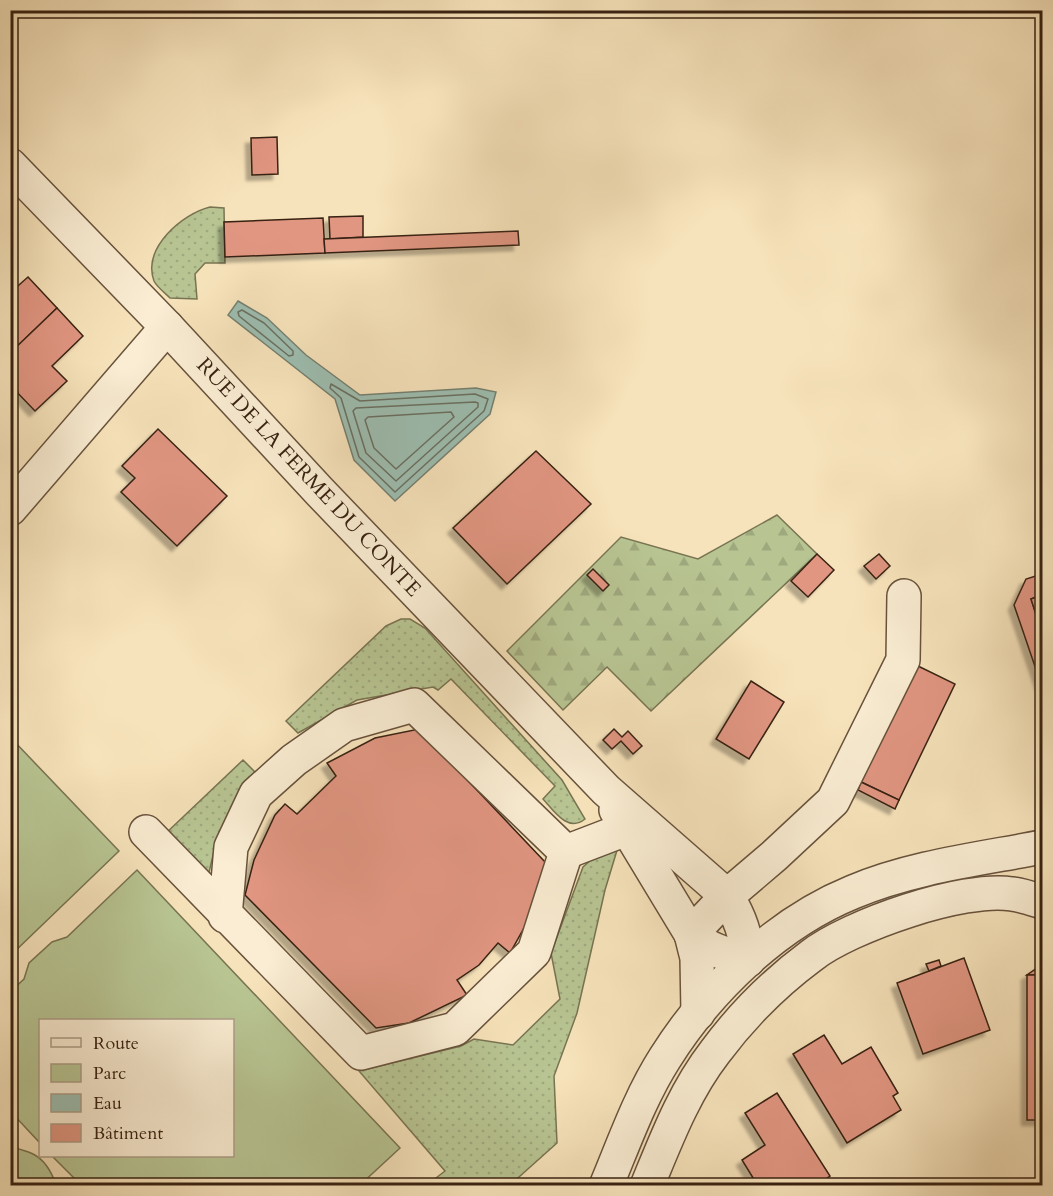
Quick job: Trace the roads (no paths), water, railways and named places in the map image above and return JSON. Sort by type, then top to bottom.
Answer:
[{"type":"street","name":"RUE DE LA FERME DU CONTE","points":[[10,165],[167,327],[320,492],[606,790],[727,896],[766,916],[786,919],[805,916]]},
{"type":"street","points":[[10,509],[167,327]]},
{"type":"street","points":[[691,934],[727,896],[833,801],[903,660],[904,597]]},
{"type":"street","points":[[225,916],[231,847],[256,794],[294,760],[344,724],[414,705],[566,852]]},
{"type":"street","name":"RUE DE LA FERME DU CONTE","points":[[606,790],[626,829],[691,934],[703,945],[716,952],[748,960],[746,935],[740,918],[727,896]]},
{"type":"street","points":[[566,852],[626,829]]},
{"type":"street","points":[[146,832],[225,916],[361,1053],[455,1029],[526,960],[534,952],[566,852]]},
{"type":"street","points":[[606,1185],[646,1090],[665,1057],[698,1014],[748,960],[805,916],[853,892],[899,876],[1042,847]]},
{"type":"street","points":[[647,1185],[678,1112],[714,1053],[756,1005],[812,955],[876,921],[952,898],[1010,893],[1042,902]]},
{"type":"street","name":"RUE DE LA FERME DU CONTE","points":[[691,934],[697,958],[698,1014]]},
{"type":"water","points":[[238,301],[267,318],[306,355],[360,395],[476,388],[496,392],[490,414],[395,501],[354,460],[335,399],[228,315]]}]
